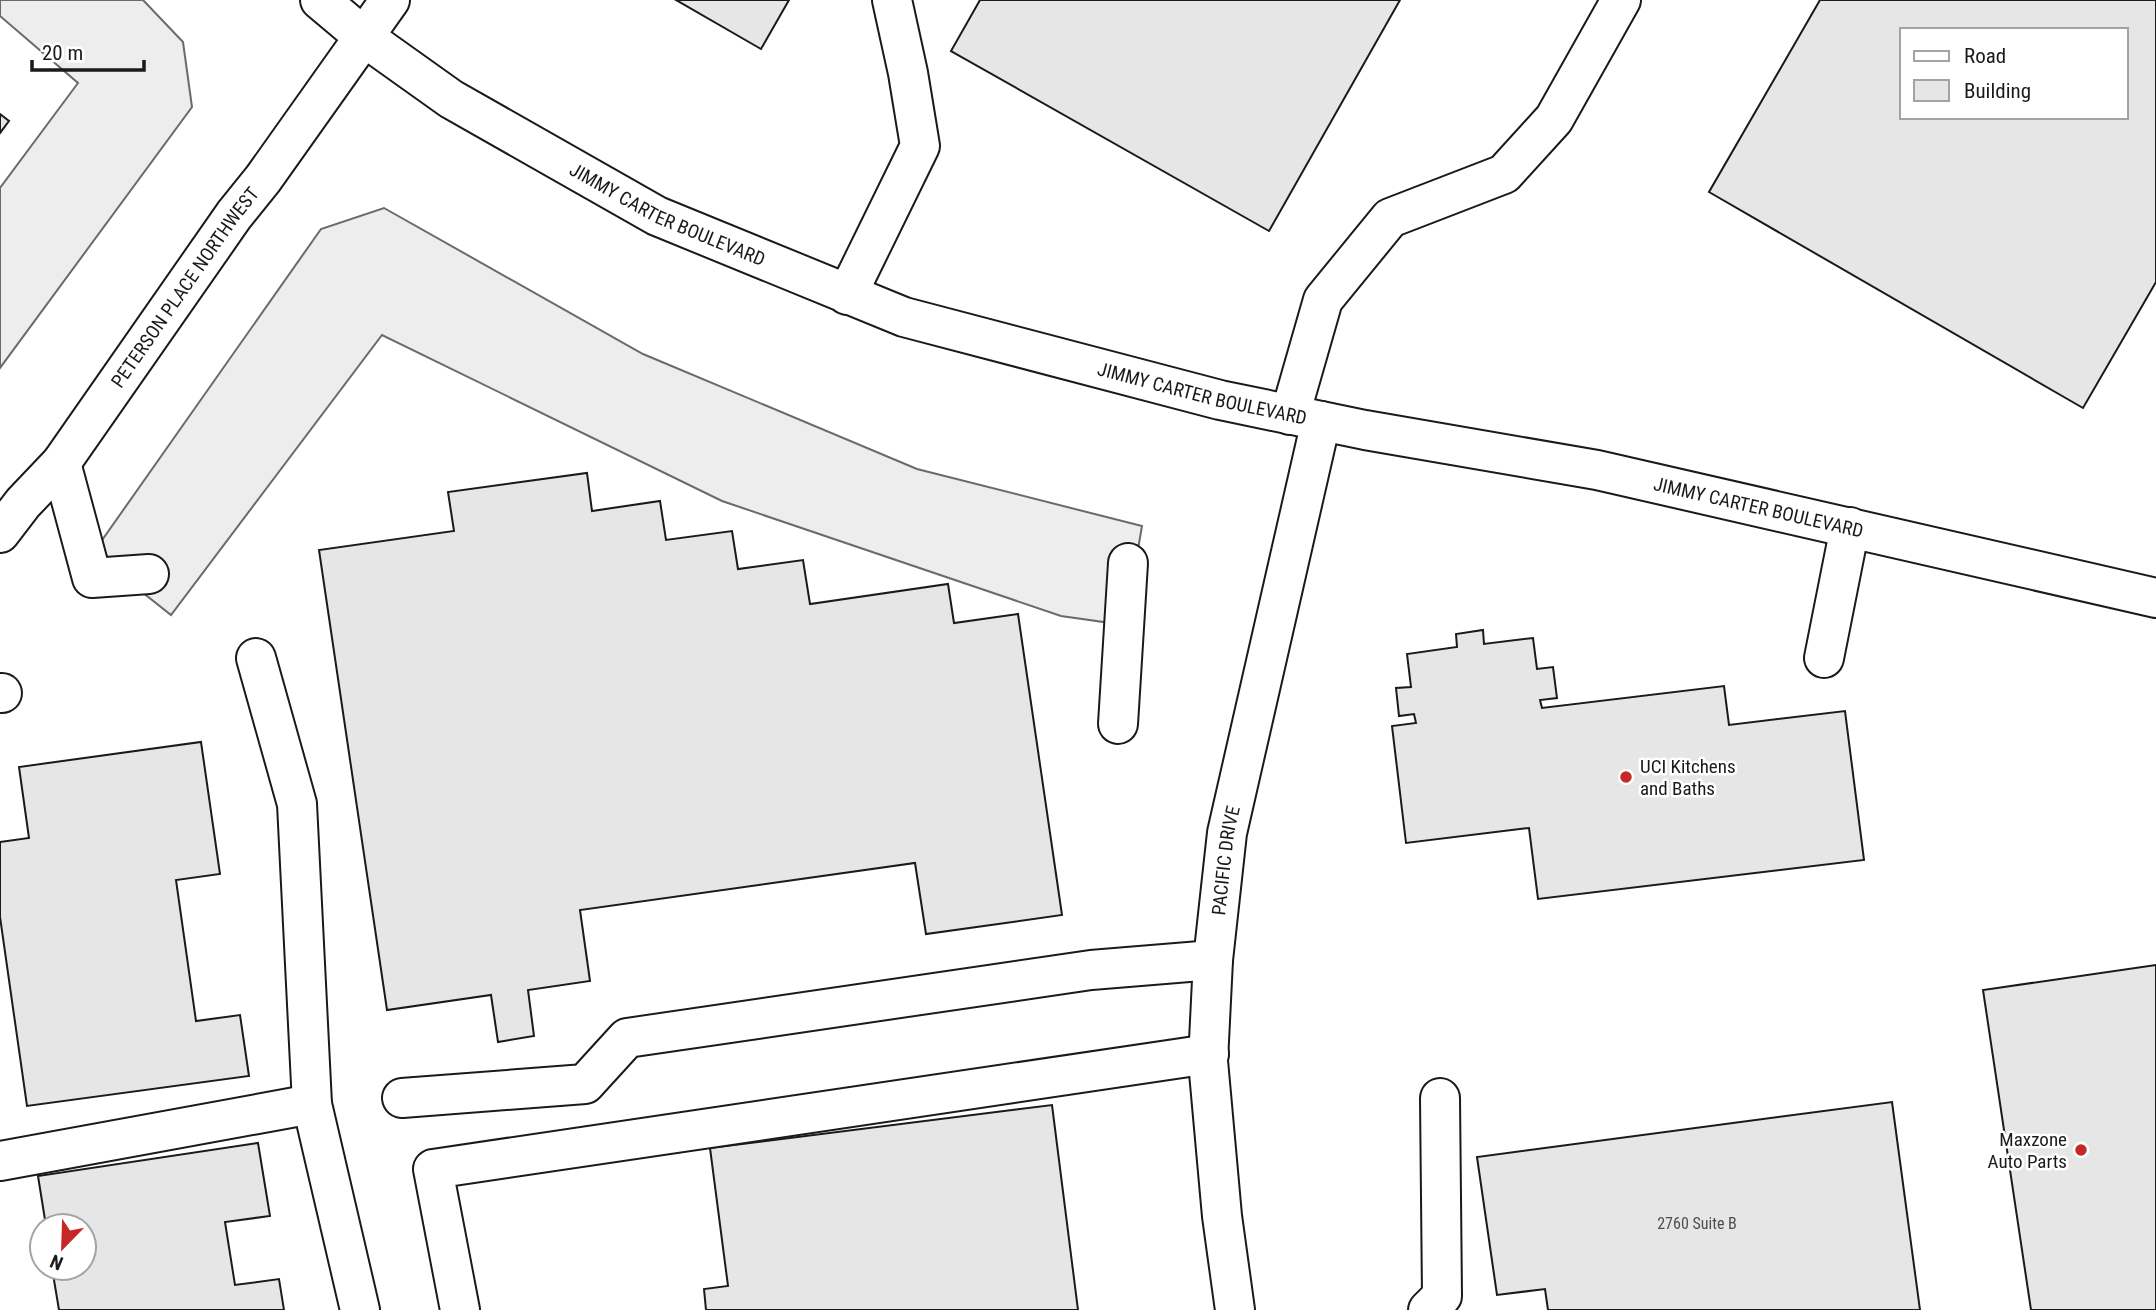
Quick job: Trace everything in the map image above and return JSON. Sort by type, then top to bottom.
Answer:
[{"type":"main road","name":"JIMMY CARTER BOULEVARD","points":[[320,0],[364,37],[451,99],[657,216],[904,317],[1220,400],[1597,470],[2156,598]]},
{"type":"main road","name":"PETERSON PLACE NORTHWEST","points":[[0,533],[23,502],[61,463],[234,215],[263,179],[390,0]]},
{"type":"main road","points":[[847,295],[920,146],[892,0]]},
{"type":"main road","name":"PACIFIC DRIVE","points":[[1235,1310],[1222,1216],[1209,1054],[1213,960],[1227,833],[1306,418],[1323,300],[1390,218],[1504,174],[1554,119],[1621,0]]},
{"type":"main road","points":[[61,463],[92,578],[149,574]]},
{"type":"main road","points":[[1824,658],[1850,527]]},
{"type":"main road","points":[[1118,724],[1128,563]]},
{"type":"main road","points":[[256,658],[298,804],[312,1104],[360,1310]]},
{"type":"main road","points":[[402,1098],[585,1084],[627,1038],[1091,970],[1213,960]]},
{"type":"main road","points":[[460,1310],[433,1168],[1209,1054]]},
{"type":"main road","points":[[1428,1310],[1442,1296],[1440,1098]]},
{"type":"main road","points":[[0,1161],[312,1104]]},
{"type":"shaded area","points":[[0,0],[143,0],[183,42],[192,107],[0,368],[0,188],[78,83],[0,16]]},
{"type":"shaded area","points":[[384,208],[643,354],[917,469],[1142,526],[1125,625],[1061,616],[722,501],[382,335],[171,615],[93,553],[321,229]]},
{"type":"building","points":[[676,0],[789,0],[761,49]]},
{"type":"building","points":[[980,0],[1400,0],[1269,231],[951,51]]},
{"type":"building","points":[[1820,0],[2156,0],[2156,282],[2083,408],[1709,192]]},
{"type":"building","points":[[0,114],[9,121],[0,133]]},
{"type":"building","points":[[587,473],[592,511],[660,501],[666,540],[732,531],[738,569],[803,560],[810,604],[948,584],[954,623],[1018,614],[1062,915],[926,934],[915,863],[580,910],[590,981],[528,990],[534,1036],[498,1042],[491,995],[387,1010],[319,550],[454,531],[448,492]]},
{"type":"building","name":"UCI Kitchens and Baths","points":[[1483,630],[1484,644],[1533,638],[1537,669],[1553,667],[1557,698],[1540,700],[1542,708],[1724,686],[1729,725],[1845,711],[1864,860],[1538,899],[1529,828],[1406,843],[1392,726],[1416,723],[1414,714],[1399,716],[1396,688],[1411,687],[1407,654],[1457,647],[1456,634]]},
{"type":"building","points":[[201,742],[220,874],[176,880],[196,1021],[240,1015],[249,1076],[27,1106],[0,917],[0,842],[29,838],[19,767]]},
{"type":"building","name":"Maxzone Auto Parts","points":[[2156,965],[2156,1310],[2031,1310],[1983,990]]},
{"type":"building","points":[[1892,1102],[1920,1310],[1548,1310],[1545,1289],[1497,1295],[1477,1157]]},
{"type":"building","points":[[1052,1105],[1078,1310],[706,1310],[704,1289],[728,1286],[710,1148]]},
{"type":"building","points":[[258,1143],[270,1216],[225,1222],[235,1285],[279,1279],[284,1310],[59,1310],[54,1282],[98,1282],[98,1212],[44,1212],[38,1176]]},
{"type":"place","name":"UCI Kitchens and Baths","points":[[1626,777]]},
{"type":"place","name":"Maxzone Auto Parts","points":[[2081,1150]]}]
